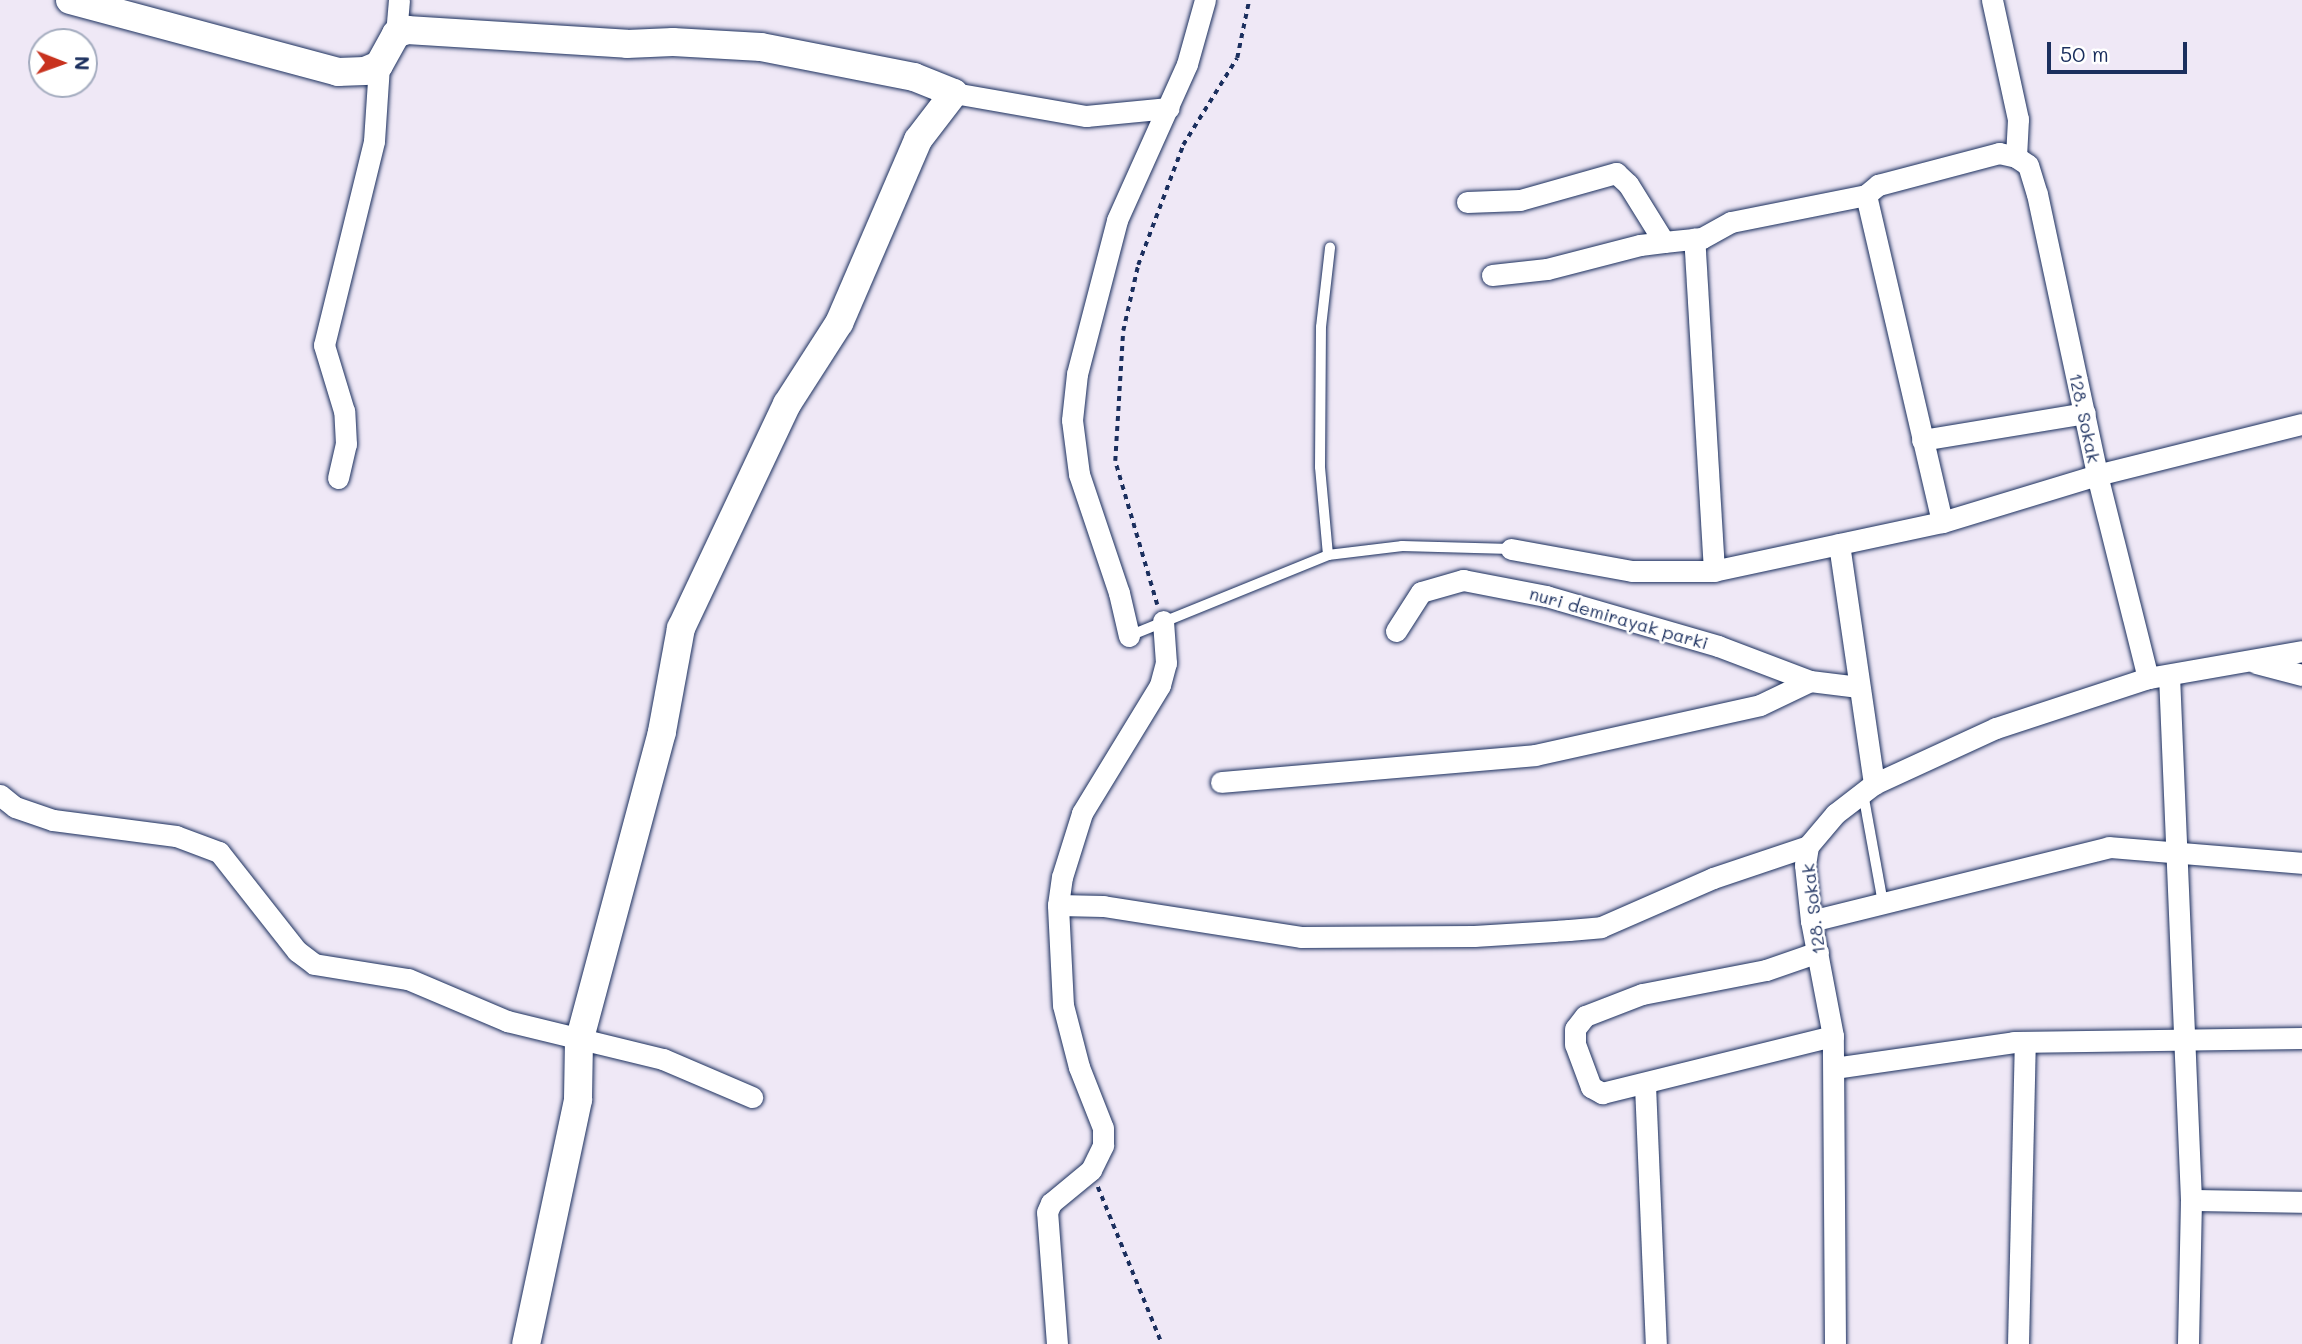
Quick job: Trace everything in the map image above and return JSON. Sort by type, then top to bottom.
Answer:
[{"type":"street","points":[[70,0],[338,72],[365,71],[379,65]]},
{"type":"street","points":[[338,478],[346,444],[344,411],[324,345],[374,141],[379,65],[396,34],[399,0]]},
{"type":"street","points":[[1129,636],[1119,593],[1079,474],[1072,420],[1091,307],[1117,220],[1169,108],[1205,0]]},
{"type":"street","points":[[1492,275],[1548,269],[1664,242],[1694,239],[1731,222],[1866,195],[1878,185],[1998,153],[2016,157],[2018,119],[1992,0]]},
{"type":"street","points":[[396,34],[407,30],[627,44],[673,42],[761,47],[914,77],[954,93],[1086,116],[1169,108]]},
{"type":"street","points":[[526,1344],[578,1100],[579,1041],[662,732],[674,650],[699,582],[787,404],[839,323],[918,139],[954,93]]},
{"type":"street","name":"128. Sokak","points":[[1511,549],[1632,571],[1714,571],[1942,522],[2097,475],[2037,194],[2028,165],[2016,157]]},
{"type":"street","points":[[1467,202],[1520,200],[1616,173],[1628,184],[1664,242]]},
{"type":"street","points":[[1866,195],[1942,522]]},
{"type":"street","points":[[1694,239],[1714,571]]},
{"type":"street","points":[[1922,440],[2084,413]]},
{"type":"street","points":[[2148,678],[2097,475],[2302,424]]},
{"type":"street","points":[[1839,544],[1859,687],[1868,788]]},
{"type":"street","name":"nuri demirayak parki","points":[[1396,631],[1421,592],[1463,580],[1546,596],[1718,646],[1810,681],[1859,687]]},
{"type":"street","points":[[1056,1344],[1047,1212],[1051,1203],[1091,1170],[1102,1146],[1103,1128],[1067,1026],[1058,905],[1068,849],[1082,813],[1160,685],[1166,663],[1163,621]]},
{"type":"street","name":"128. Sokak","points":[[1835,1344],[1833,1037],[1811,921],[1805,865],[1808,846],[1835,814],[1868,788],[1996,728],[2148,678],[2302,651]]},
{"type":"street","points":[[2247,661],[2302,675]]},
{"type":"street","points":[[2169,675],[2191,1200],[2188,1344]]},
{"type":"street","points":[[1221,782],[1535,755],[1760,705],[1810,681]]},
{"type":"street","points":[[0,795],[15,807],[52,820],[200,842],[219,852],[297,951],[314,964],[408,979],[507,1021],[579,1041],[663,1059],[752,1097]]},
{"type":"street","points":[[1058,905],[1103,906],[1301,937],[1474,936],[1569,930],[1601,927],[1713,878],[1808,846]]},
{"type":"street","points":[[1811,921],[2109,848],[2176,851],[2302,863]]},
{"type":"street","points":[[1818,952],[1766,970],[1643,993],[1585,1016],[1575,1029],[1575,1044],[1591,1087],[1602,1093],[1833,1037]]},
{"type":"street","points":[[1834,1068],[2025,1042],[2302,1038]]},
{"type":"street","points":[[2018,1344],[2025,1042]]},
{"type":"street","points":[[1645,1084],[1656,1344]]},
{"type":"street","points":[[2191,1200],[2302,1202]]},
{"type":"lane","points":[[1328,555],[1320,467],[1321,327],[1330,248]]},
{"type":"lane","points":[[1129,636],[1328,555],[1402,546],[1511,549]]},
{"type":"lane","points":[[1868,788],[1883,903]]},
{"type":"path","points":[[1163,621],[1115,461],[1122,342],[1138,265],[1183,145],[1237,58],[1249,0]]},
{"type":"path","points":[[1091,1170],[1161,1344]]}]
